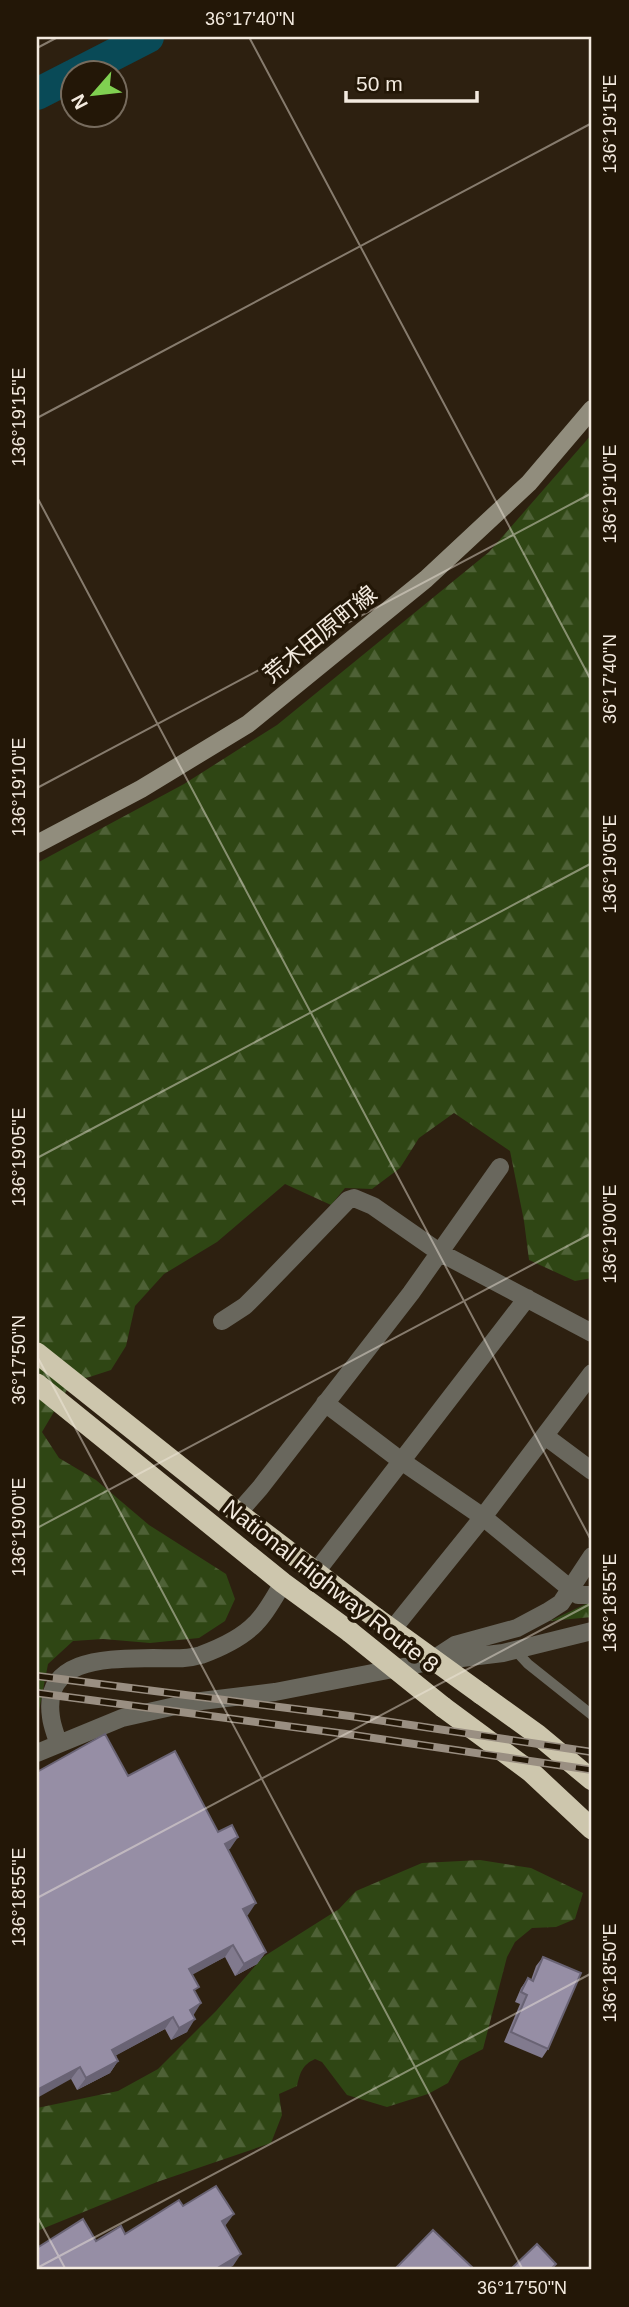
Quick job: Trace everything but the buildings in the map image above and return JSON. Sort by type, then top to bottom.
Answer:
[{"type":"highway","name":"National Highway Route 8","points":[[37,1353],[238,1513],[384,1624],[538,1735],[592,1780]]},
{"type":"highway","name":"National Highway Route 8","points":[[37,1384],[283,1583],[351,1632],[443,1707],[531,1772],[592,1829]]},
{"type":"main road","name":"荒木田原町線","points":[[37,844],[141,789],[247,724],[426,579],[529,483],[592,409]]},
{"type":"street","points":[[238,1513],[261,1488],[411,1293],[500,1167]]},
{"type":"street","points":[[222,1321],[245,1306],[348,1200],[354,1198],[373,1206],[439,1252],[592,1333]]},
{"type":"street","points":[[316,1572],[527,1298]]},
{"type":"street","points":[[384,1624],[482,1517],[592,1373]]},
{"type":"street","points":[[326,1403],[400,1460],[482,1517],[578,1595],[592,1595]]},
{"type":"street","points":[[545,1436],[592,1471]]},
{"type":"street","points":[[429,1662],[455,1645],[516,1628],[561,1603],[592,1556]]},
{"type":"street","points":[[58,1743],[51,1717],[51,1697],[57,1681],[70,1669],[82,1664],[125,1660],[179,1659],[211,1651],[235,1639],[256,1623],[283,1583]]},
{"type":"street","points":[[37,1753],[122,1718],[193,1702],[275,1692],[429,1662],[515,1650],[592,1631]]},
{"type":"lane","points":[[515,1650],[528,1664],[592,1715]]},
{"type":"green space","points":[[592,434],[592,1278],[575,1281],[529,1260],[510,1151],[454,1113],[419,1138],[400,1168],[372,1189],[345,1188],[331,1205],[285,1184],[217,1242],[164,1274],[135,1306],[126,1346],[111,1370],[71,1383],[42,1432],[59,1458],[96,1480],[149,1525],[226,1574],[235,1599],[225,1621],[199,1638],[150,1643],[103,1639],[73,1641],[48,1664],[37,1721],[37,863],[184,784],[277,725],[489,552]]},
{"type":"green space","points":[[592,1601],[592,1617],[550,1621]]},
{"type":"green space","points":[[480,1860],[531,1868],[583,1893],[575,1919],[556,1927],[532,1928],[515,1942],[507,1957],[483,2049],[460,2061],[448,2083],[428,2094],[387,2107],[347,2095],[322,2062],[315,2059],[302,2070],[297,2086],[279,2094],[282,2115],[271,2143],[157,2182],[37,2231],[37,2108],[118,2091],[158,2069],[216,2011],[263,1957],[339,1909],[356,1891],[422,1863]]},
{"type":"waterway","points":[[103,60],[148,37]]},
{"type":"waterway","points":[[37,94],[60,82]]},
{"type":"railway","points":[[37,1676],[350,1716],[592,1752]]},
{"type":"railway","points":[[37,1693],[592,1770]]}]
